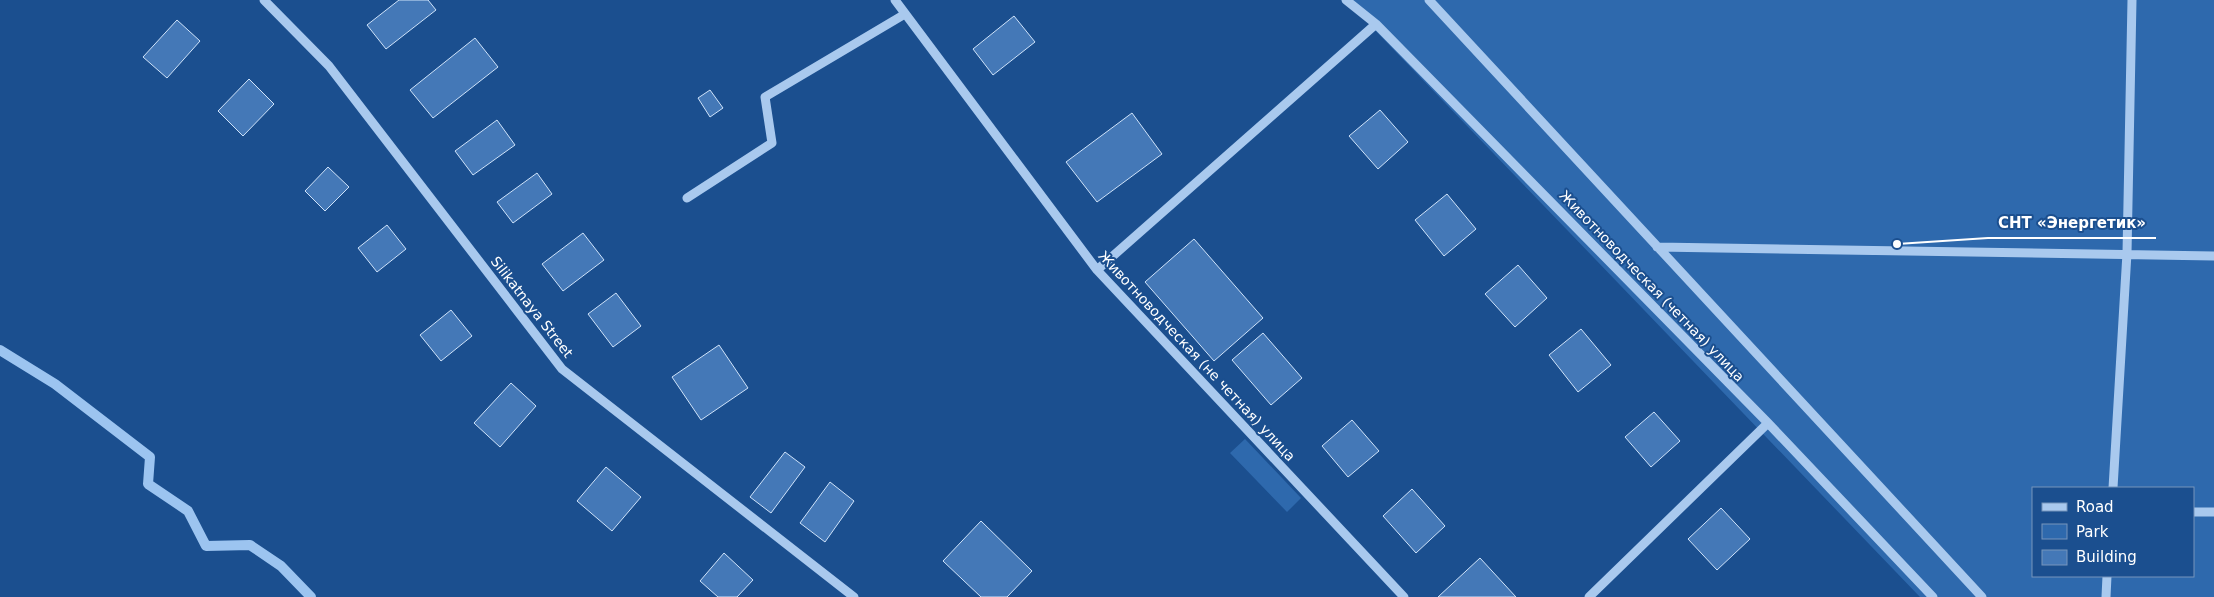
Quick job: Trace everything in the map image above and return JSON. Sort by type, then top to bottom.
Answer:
[{"type":"street","name":"Silikatnaya Street","points":[[264,0],[329,66],[562,370],[854,597]]},
{"type":"street","name":"Животноводческая (не четная) улица","points":[[895,0],[1097,270],[1404,597]]},
{"type":"street","name":"Животноводческая (четная) улица","points":[[1346,0],[1376,24],[1768,423],[1933,597]]},
{"type":"street","points":[[1429,0],[1982,597]]},
{"type":"street","points":[[2113,487],[2127,253],[2132,0]]},
{"type":"street","points":[[687,198],[772,143],[765,97],[905,14]]},
{"type":"street","points":[[1097,270],[1376,24]]},
{"type":"street","points":[[1657,247],[2127,253],[2214,256]]},
{"type":"street","points":[[1589,597],[1768,423]]},
{"type":"street","points":[[2194,512],[2214,512]]},
{"type":"street","points":[[2106,597],[2107,577]]},
{"type":"green space","points":[[1346,0],[2214,0],[2214,597],[1920,597]]},
{"type":"green space","points":[[1245,439],[1301,498],[1287,512],[1230,453]]},
{"type":"building","points":[[399,0],[428,0],[436,10],[386,49],[367,25]]},
{"type":"building","points":[[1014,16],[1035,42],[993,75],[973,49]]},
{"type":"building","points":[[177,20],[200,41],[167,78],[143,57]]},
{"type":"building","points":[[475,38],[498,67],[433,118],[410,90]]},
{"type":"building","points":[[249,79],[274,104],[243,136],[218,111]]},
{"type":"building","points":[[710,90],[723,108],[710,117],[698,98]]},
{"type":"building","points":[[1380,110],[1408,142],[1378,169],[1349,136]]},
{"type":"building","points":[[1132,113],[1162,154],[1097,202],[1066,162]]},
{"type":"building","points":[[497,120],[515,145],[473,175],[455,151]]},
{"type":"building","points":[[328,167],[349,187],[325,211],[305,191]]},
{"type":"building","points":[[537,173],[552,194],[513,223],[497,202]]},
{"type":"building","points":[[1447,194],[1476,229],[1444,256],[1415,220]]},
{"type":"building","points":[[387,225],[406,249],[377,272],[358,248]]},
{"type":"building","points":[[583,233],[604,260],[563,291],[542,264]]},
{"type":"building","points":[[1194,239],[1263,318],[1214,361],[1145,282]]},
{"type":"building","points":[[1518,265],[1547,298],[1515,327],[1485,294]]},
{"type":"building","points":[[616,293],[641,326],[613,347],[588,314]]},
{"type":"building","points":[[451,310],[472,336],[441,361],[420,335]]},
{"type":"building","points":[[1581,329],[1611,365],[1578,392],[1549,355]]},
{"type":"building","points":[[1263,333],[1302,378],[1271,405],[1232,360]]},
{"type":"building","points":[[719,345],[748,388],[701,420],[672,377]]},
{"type":"building","points":[[511,383],[536,406],[500,447],[474,423]]},
{"type":"building","points":[[1654,412],[1680,441],[1651,467],[1625,437]]},
{"type":"building","points":[[1352,420],[1379,451],[1348,477],[1322,446]]},
{"type":"building","points":[[785,452],[805,467],[771,513],[750,497]]},
{"type":"building","points":[[606,467],[641,497],[612,531],[577,501]]},
{"type":"building","points":[[830,482],[854,501],[825,542],[800,523]]},
{"type":"building","points":[[1412,489],[1445,526],[1416,553],[1383,516]]},
{"type":"building","points":[[1721,508],[1750,539],[1717,570],[1688,539]]},
{"type":"building","points":[[981,521],[1032,571],[1007,597],[981,597],[943,561]]},
{"type":"building","points":[[724,553],[753,580],[737,597],[718,597],[700,581]]},
{"type":"building","points":[[1480,558],[1516,597],[1438,597]]},
{"type":"waterway","points":[[0,350],[55,384],[150,457],[148,484],[188,511],[206,546],[250,545],[281,566],[311,597]]},
{"type":"place","name":"СНТ «Энергетик»","points":[[1897,244]]}]
